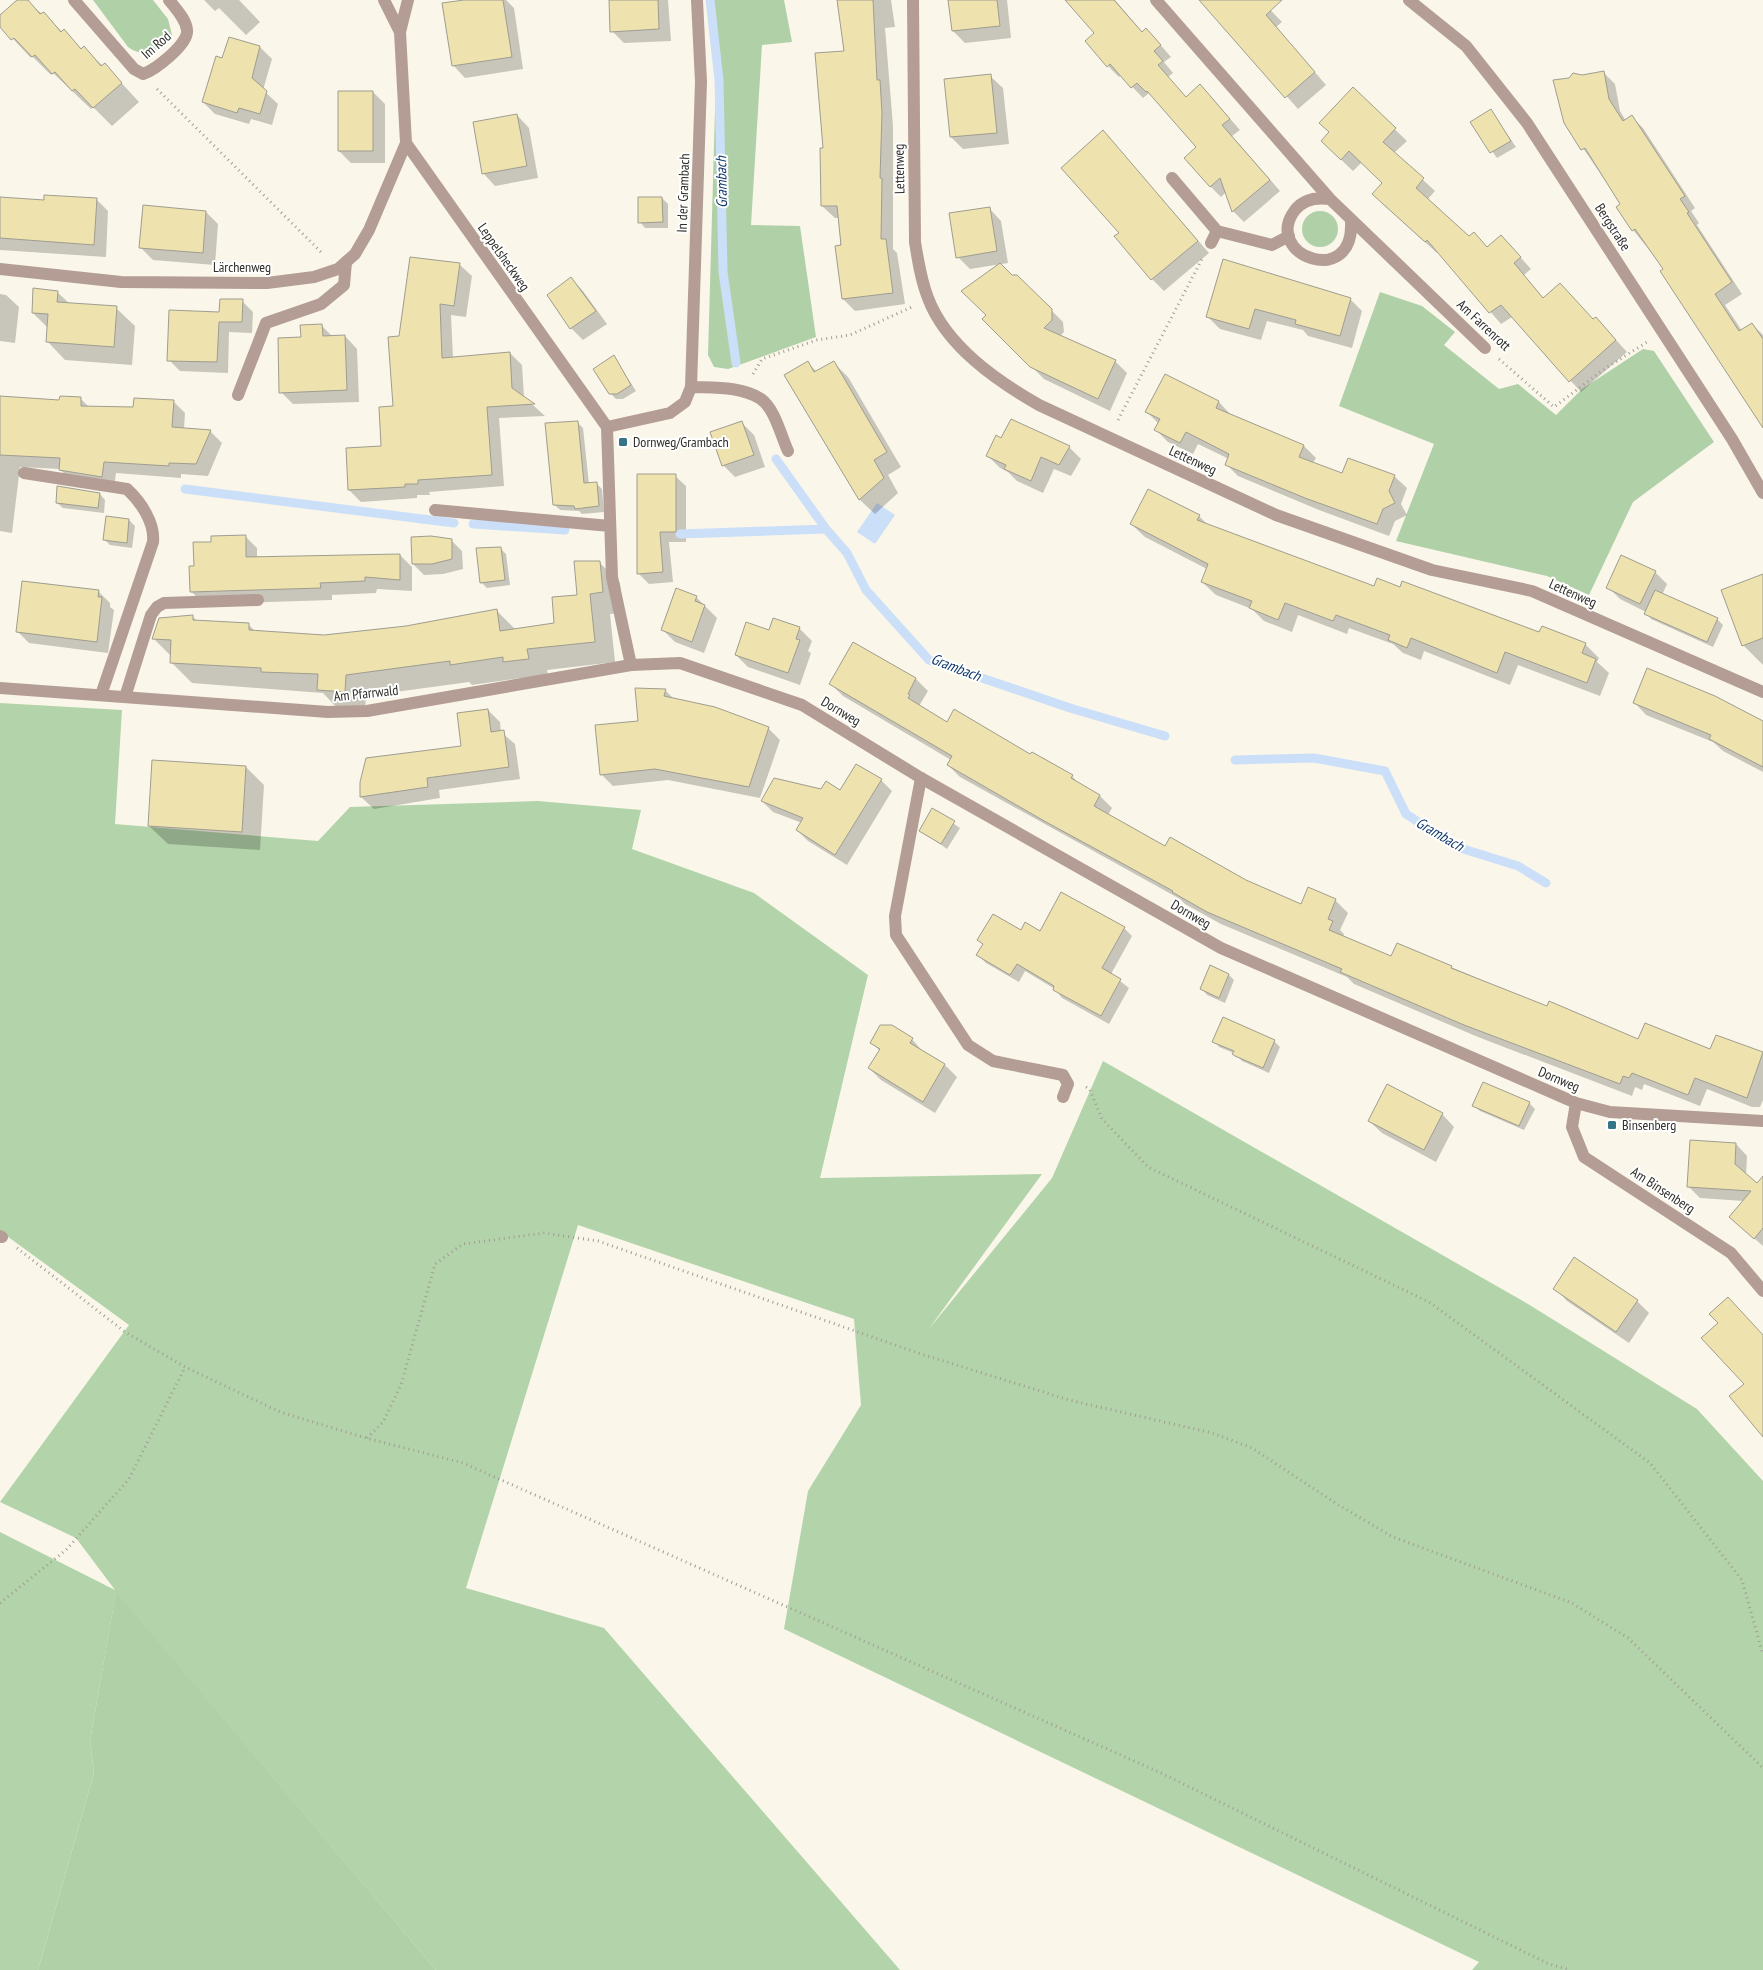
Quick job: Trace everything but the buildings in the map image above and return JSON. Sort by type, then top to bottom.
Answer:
[{"type":"street","name":"Im Rod","points":[[74,0],[134,69],[143,74],[153,70],[169,57],[186,38],[188,32],[185,22],[169,0]]},
{"type":"street","points":[[384,0],[400,32]]},
{"type":"street","points":[[238,395],[266,323],[321,304],[344,285],[342,266],[355,254],[369,230],[406,143],[400,32],[408,0]]},
{"type":"street","name":"In der Grambach","points":[[691,388],[702,82],[697,0]]},
{"type":"street","name":"Lettenweg","points":[[913,0],[915,242],[920,271],[929,300],[947,330],[958,343],[1010,389],[1109,438],[1276,515],[1432,570],[1532,591],[1763,692]]},
{"type":"street","name":"Am Farrenrott","points":[[1156,0],[1330,199],[1485,348]]},
{"type":"street","name":"Bergstraße","points":[[1409,0],[1466,46],[1527,123],[1732,439],[1763,493]]},
{"type":"street","name":"Leppelsheckweg","points":[[406,143],[607,427]]},
{"type":"street","points":[[1172,178],[1217,231],[1272,245],[1289,236]]},
{"type":"street","points":[[1330,199],[1319,198],[1299,206],[1290,220],[1289,236],[1294,247],[1303,256],[1315,261],[1328,260],[1339,255],[1347,246],[1351,234],[1351,221]]},
{"type":"street","points":[[1211,243],[1217,231]]},
{"type":"street","name":"Lärchenweg","points":[[0,269],[121,282],[267,283],[314,277],[342,266]]},
{"type":"street","points":[[631,665],[612,577],[607,427],[670,413],[685,402],[691,388],[743,392],[762,400],[773,416],[788,451]]},
{"type":"street","points":[[24,472],[127,489],[134,495],[154,532],[153,542],[101,696]]},
{"type":"street","points":[[434,510],[610,526]]},
{"type":"street","points":[[125,697],[150,615],[157,607],[164,603],[258,600]]},
{"type":"street","name":"Dornweg","points":[[631,665],[680,663],[802,705],[921,778],[1221,948],[1576,1103],[1610,1112],[1763,1121]]},
{"type":"street","name":"Am Pfarrwald","points":[[0,688],[328,712],[367,711],[631,665]]},
{"type":"street","points":[[921,778],[895,916],[896,935],[968,1045],[993,1062],[1063,1075],[1068,1084],[1063,1098]]},
{"type":"street","name":"Am Binsenberg","points":[[1576,1103],[1572,1128],[1584,1157],[1731,1253],[1763,1291]]},
{"type":"path","points":[[143,74],[342,266]]},
{"type":"path","points":[[1109,438],[1211,243]]},
{"type":"path","points":[[762,359],[817,340],[850,336],[929,300]]},
{"type":"path","name":"Am Farrenrott","points":[[1485,348],[1554,407],[1603,370],[1663,331]]},
{"type":"path","points":[[1068,1084],[1075,1080],[1090,1090],[1102,1119],[1148,1167],[1429,1302],[1650,1463],[1742,1580],[1763,1655]]},
{"type":"path","points":[[366,1438],[383,1422],[401,1385],[435,1264],[463,1244],[544,1233],[598,1241],[918,1352],[1069,1400],[1212,1433],[1252,1448],[1337,1504],[1393,1537],[1572,1603],[1628,1638],[1763,1768]]},
{"type":"path","points":[[1,1236],[125,1332],[185,1367],[280,1412],[366,1438],[463,1463],[1159,1772],[1549,1964],[1570,1970]]},
{"type":"path","points":[[0,1603],[66,1550],[129,1479],[185,1367]]},
{"type":"green space","points":[[93,0],[153,0],[168,19],[172,35],[164,46],[153,52],[140,53],[134,51],[128,47]]},
{"type":"green space","points":[[707,0],[784,0],[792,42],[762,45],[751,225],[800,226],[816,337],[728,369],[714,367],[708,355],[716,75]]},
{"type":"green space","points":[[1320,211],[1327,212],[1333,216],[1337,222],[1337,236],[1333,242],[1327,246],[1320,247],[1313,246],[1307,242],[1303,236],[1302,229],[1303,222],[1307,216],[1313,212]]},
{"type":"green space","points":[[1380,292],[1422,306],[1455,332],[1444,345],[1499,389],[1518,384],[1556,415],[1582,389],[1643,349],[1654,351],[1714,442],[1633,502],[1589,595],[1547,576],[1396,541],[1434,444],[1339,406]]},
{"type":"green space","points":[[0,703],[122,710],[115,824],[318,841],[350,807],[538,801],[641,810],[632,849],[754,893],[868,975],[820,1178],[1042,1174],[928,1330],[1052,1178],[1103,1061],[1528,1304],[1697,1409],[1763,1481],[1763,1970],[1472,1970],[1479,1962],[784,1629],[808,1491],[861,1405],[854,1319],[578,1225],[466,1588],[604,1628],[900,1970],[436,1970],[116,1592],[90,1741],[94,1773],[38,1970],[0,1970],[0,1532],[115,1590],[76,1538],[0,1502],[129,1325],[0,1231]]},
{"type":"green space","points":[[116,1591],[436,1970],[38,1970],[94,1773],[90,1741]]},
{"type":"water","points":[[877,503],[895,515],[875,544],[857,532]]},
{"type":"waterway","name":"Grambach","points":[[710,0],[719,80],[723,272],[736,363]]},
{"type":"waterway","name":"Grambach","points":[[776,459],[826,529],[847,553],[866,590],[929,660],[1070,708],[1165,736]]},
{"type":"waterway","points":[[185,489],[454,523]]},
{"type":"waterway","points":[[473,524],[565,530]]},
{"type":"waterway","points":[[680,534],[826,529]]},
{"type":"waterway","name":"Grambach","points":[[1235,760],[1314,758],[1385,771],[1406,814],[1457,847],[1518,866],[1546,883]]},
{"type":"place","name":"Dornweg/Grambach","points":[[623,442]]},
{"type":"place","name":"Binsenberg","points":[[1612,1125]]}]
